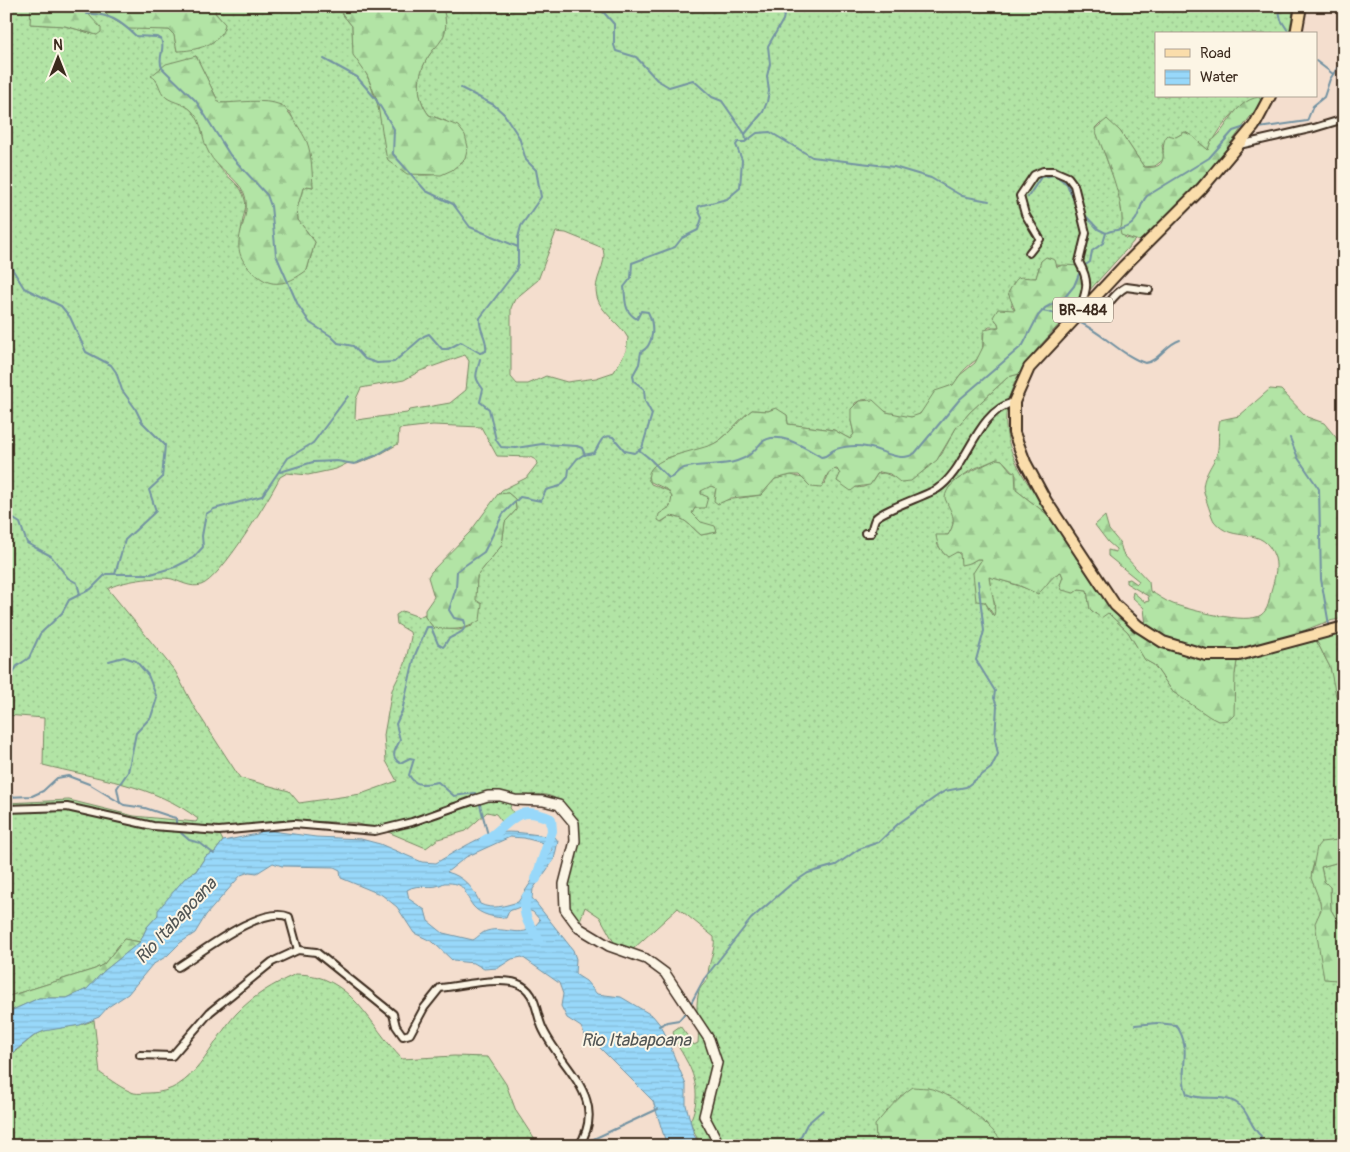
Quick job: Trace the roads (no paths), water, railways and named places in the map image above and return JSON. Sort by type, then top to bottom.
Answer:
[{"type":"main road","points":[[1296,32],[1301,6]]},
{"type":"main road","name":"BR-484","points":[[1269,98],[1260,117],[1240,145],[1202,188],[1030,368],[1014,402],[1014,432],[1025,462],[1040,489],[1079,553],[1115,605],[1138,626],[1163,642],[1200,654],[1220,656],[1256,652],[1344,627]]},
{"type":"street","points":[[1240,145],[1344,119]]},
{"type":"street","points":[[1029,253],[1040,239],[1025,214],[1020,196],[1034,175],[1043,171],[1054,172],[1068,177],[1074,185],[1086,233],[1079,262],[1086,274],[1088,283],[1077,317],[1095,316],[1103,312],[1113,296],[1126,287],[1149,290]]},
{"type":"street","points":[[865,533],[871,533],[876,518],[886,510],[913,501],[938,488],[950,478],[959,461],[995,411],[1003,405],[1014,402]]},
{"type":"street","points":[[6,809],[67,807],[153,826],[219,831],[294,824],[375,831],[412,822],[478,799],[500,796],[516,800],[560,805],[574,823],[575,841],[564,884],[565,909],[580,928],[610,946],[646,959],[665,973],[709,1039],[717,1063],[704,1116],[720,1146]]},
{"type":"street","points":[[178,967],[244,925],[273,914],[284,914],[289,917],[298,950]]},
{"type":"street","points":[[140,1055],[172,1056],[210,1012],[272,962],[298,950],[316,952],[393,1014],[396,1026],[403,1036],[410,1034],[424,1008],[440,988],[502,982],[515,983],[523,987],[536,1002],[542,1027],[584,1090],[589,1112],[588,1127],[580,1146]]},
{"type":"water","name":"Rio Itabapoana","points":[[264,830],[316,837],[361,839],[380,844],[422,862],[436,863],[489,834],[517,832],[555,837],[558,841],[554,860],[533,889],[532,898],[573,950],[576,959],[575,974],[586,981],[597,994],[621,997],[653,1016],[662,1027],[686,1085],[686,1105],[694,1135],[700,1146],[667,1146],[653,1101],[598,1046],[588,1042],[581,1027],[567,1018],[561,1006],[563,994],[559,983],[522,957],[512,959],[498,968],[484,969],[474,963],[453,961],[433,942],[414,933],[397,907],[382,895],[341,878],[340,870],[334,867],[282,866],[273,863],[257,873],[249,872],[241,875],[206,915],[195,933],[180,943],[167,956],[152,965],[128,994],[108,1007],[99,1017],[80,1025],[44,1031],[35,1035],[6,1058],[6,1013],[39,998],[67,998],[87,989],[104,971],[140,942],[147,927],[158,915],[158,910],[185,878],[196,871],[206,856],[215,852],[223,841],[257,834]],"holes":[[[510,837],[524,838],[551,845],[552,850],[518,902],[494,907],[480,904],[475,893],[463,880],[447,872],[466,857]],[[444,883],[460,886],[473,906],[484,914],[506,918],[509,911],[520,907],[533,912],[540,920],[534,927],[528,930],[521,932],[494,930],[485,932],[473,940],[443,933],[428,921],[425,910],[409,899],[407,890]]]},
{"type":"waterway","points":[[598,6],[614,24],[614,45],[616,51],[636,57],[657,80],[669,87],[693,80],[712,97],[722,101],[745,134],[746,140]]},
{"type":"waterway","points":[[745,134],[763,112],[767,102],[769,91],[767,76],[770,64],[768,46],[783,20],[786,6]]},
{"type":"waterway","points":[[1278,6],[1281,20],[1288,31]]},
{"type":"waterway","points":[[86,14],[101,15],[114,19],[136,36],[161,39],[163,46],[160,60],[162,68],[196,101],[230,155],[267,195],[271,206],[276,255],[298,305],[310,323],[331,336],[338,343],[353,346],[365,359],[377,363],[394,362],[424,336],[429,334],[442,349],[448,349],[461,342],[480,353]]},
{"type":"waterway","points":[[1258,128],[1307,121],[1313,106],[1324,97],[1330,79],[1344,58]]},
{"type":"waterway","points":[[324,59],[357,77],[375,98],[394,129],[393,154],[426,191],[453,204],[470,227],[518,247]]},
{"type":"waterway","points":[[1318,63],[1333,74]]},
{"type":"waterway","points":[[461,88],[494,105],[504,114],[519,137],[526,160],[536,170],[541,197],[521,226],[518,238],[518,264],[515,272],[480,318],[480,326],[486,346],[486,351],[480,353]]},
{"type":"waterway","points":[[1084,214],[1098,229],[1106,233],[1126,228],[1136,220],[1147,196],[1209,158],[1233,131],[1248,126]]},
{"type":"waterway","points":[[477,797],[475,793],[454,796],[438,782],[425,784],[415,782],[409,775],[414,759],[410,758],[400,763],[395,758],[394,752],[400,740],[396,724],[402,711],[415,655],[427,627],[431,627],[438,644],[443,647],[449,639],[465,627],[464,620],[454,618],[449,610],[456,588],[457,571],[484,552],[503,514],[520,497],[541,501],[546,490],[560,486],[568,477],[569,469],[577,459],[583,455],[594,453],[603,438],[613,437],[625,451],[634,453],[642,448],[652,414],[645,401],[644,389],[634,381],[633,375],[639,364],[641,352],[649,345],[651,340],[652,323],[648,312],[641,311],[637,319],[627,309],[624,287],[631,278],[632,263],[675,247],[682,238],[698,230],[702,218],[698,209],[699,206],[727,199],[740,188],[742,160],[736,145],[738,142],[745,142],[757,133],[770,132],[812,157],[894,167],[931,178],[962,196],[989,201]]},
{"type":"waterway","points":[[1028,197],[1041,177],[1055,175],[1067,184],[1078,210]]},
{"type":"waterway","points":[[1084,266],[1090,262],[1092,251],[1103,243],[1106,233]]},
{"type":"waterway","points":[[6,259],[24,288],[61,306],[70,317],[86,352],[111,365],[116,372],[122,390],[142,422],[165,445],[162,478],[149,490],[156,511],[125,540],[115,574]]},
{"type":"waterway","points":[[639,450],[669,478],[684,468],[724,464],[741,460],[761,443],[775,438],[792,441],[821,457],[838,449],[855,446],[872,448],[891,455],[909,456],[915,453],[960,399],[1023,345],[1038,316],[1045,308],[1065,297],[1074,286],[1081,269]]},
{"type":"waterway","points":[[1042,311],[1068,316]]},
{"type":"waterway","points":[[1079,322],[1137,360],[1145,363],[1150,362],[1180,340]]},
{"type":"waterway","points":[[480,359],[476,375],[477,381],[483,389],[480,402],[489,409],[496,440],[501,447],[516,448],[542,444],[577,446],[582,448],[585,455]]},
{"type":"waterway","points":[[6,680],[11,678],[17,666],[29,658],[40,634],[62,613],[69,600],[91,589],[106,574],[151,574],[175,567],[193,558],[203,547],[202,536],[206,514],[214,509],[262,496],[288,458],[313,443],[348,396]]},
{"type":"waterway","points":[[1290,438],[1298,458],[1319,489],[1321,579],[1329,625]]},
{"type":"waterway","points":[[280,472],[313,462],[337,461],[354,464],[377,455],[392,446]]},
{"type":"waterway","points":[[6,514],[20,523],[27,543],[51,556],[68,578],[77,583],[80,594]]},
{"type":"waterway","points":[[690,1005],[704,979],[751,919],[790,885],[808,873],[836,865],[859,849],[879,842],[899,823],[937,796],[945,791],[966,787],[991,768],[998,754],[995,739],[997,706],[994,698],[995,691],[976,660],[984,631],[978,581]]},
{"type":"waterway","points":[[1338,650],[1344,662]]},
{"type":"waterway","points":[[109,661],[124,657],[136,661],[148,675],[157,698],[151,717],[136,733],[128,772],[117,788],[120,803]]},
{"type":"waterway","points":[[6,797],[32,796],[43,791],[57,778],[68,776],[89,784],[124,805],[145,808],[176,818],[176,824]]},
{"type":"waterway","points":[[479,801],[488,835]]},
{"type":"waterway","name":"Rio Itabapoana","points":[[484,841],[520,814],[538,814],[551,819],[552,831],[536,879]]},
{"type":"waterway","points":[[181,833],[189,840],[200,843],[214,854]]},
{"type":"waterway","name":"Rio Itabapoana","points":[[527,896],[525,913],[529,925],[539,939]]},
{"type":"waterway","points":[[659,1026],[667,1022],[679,1020],[686,1012]]},
{"type":"waterway","points":[[1135,1025],[1157,1023],[1176,1025],[1184,1043],[1184,1085],[1187,1094],[1226,1099],[1238,1104],[1261,1136],[1259,1143],[1255,1146]]},
{"type":"waterway","points":[[585,1143],[658,1109]]},
{"type":"waterway","points":[[796,1146],[807,1124],[823,1110]]}]
